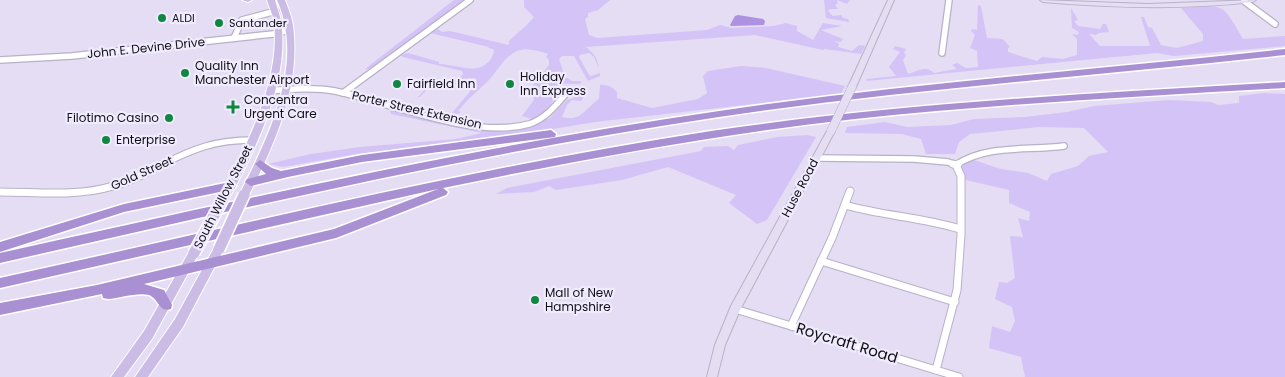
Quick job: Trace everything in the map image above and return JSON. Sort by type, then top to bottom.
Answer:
[{"type":"highway","points":[[251,182],[279,174],[367,158],[614,125],[894,92],[1285,52]]},
{"type":"highway","points":[[0,282],[441,185],[584,156],[765,127],[926,108],[1070,96],[1285,85]]},
{"type":"highway","points":[[0,258],[482,154],[596,133],[724,113]]},
{"type":"highway","points":[[0,310],[97,290],[336,232],[446,191],[510,177],[584,156]]},
{"type":"highway","points":[[260,164],[268,171],[279,174]]},
{"type":"highway","points":[[0,247],[124,208],[227,191]]},
{"type":"highway","points":[[0,310],[140,289],[151,290],[160,294],[166,305]]},
{"type":"main road","name":"South Willow Street","points":[[117,377],[148,335],[166,305],[252,140],[270,91],[278,55],[280,33],[276,10],[271,0]]},
{"type":"main road","name":"South Willow Street","points":[[141,377],[180,323],[212,263],[260,164],[285,90],[290,63],[290,30],[282,0]]},
{"type":"main road","points":[[227,191],[251,182]]},
{"type":"street","points":[[343,93],[470,0]]},
{"type":"street","name":"Huse Road","points":[[712,377],[720,345],[735,309],[852,87],[890,0]]},
{"type":"street","points":[[942,53],[949,0]]},
{"type":"street","points":[[1043,0],[1150,7],[1253,0]]},
{"type":"street","points":[[1244,1],[1275,24]]},
{"type":"street","points":[[234,38],[242,20],[276,10]]},
{"type":"street","name":"John E. Devine Drive","points":[[0,60],[79,55],[280,33],[290,30]]},
{"type":"street","name":"Porter Street Extension","points":[[270,91],[324,90],[343,93],[443,118],[501,128],[520,126],[541,119],[551,111],[569,90]]},
{"type":"street","name":"Gold Street","points":[[0,192],[84,191],[106,188],[122,184],[203,146],[226,141],[252,140]]},
{"type":"street","points":[[956,165],[967,157],[984,152],[1064,146]]},
{"type":"street","points":[[816,158],[914,159],[948,162],[956,165],[961,176],[958,272],[954,302],[936,370]]},
{"type":"street","points":[[792,326],[850,191]]},
{"type":"street","points":[[845,205],[859,209],[921,218],[960,229]]},
{"type":"street","points":[[821,261],[914,288],[954,302]]},
{"type":"street","name":"Roycraft Road","points":[[735,309],[959,377]]},
{"type":"shaded area","points":[[454,0],[464,0],[371,69],[365,69]]},
{"type":"shaded area","points":[[524,0],[610,0],[598,10],[588,13],[588,17],[585,19],[589,35],[598,38],[707,30],[720,25],[732,28],[774,26],[786,23],[797,26],[797,31],[813,40],[823,23],[842,26],[821,30],[843,39],[841,42],[834,41],[839,44],[838,47],[852,51],[859,45],[865,46],[861,54],[823,50],[755,35],[586,47],[595,56],[599,68],[594,57],[589,53],[579,57],[589,75],[600,73],[600,76],[588,81],[574,56],[562,56],[559,59],[565,77],[582,83],[562,84],[555,88],[552,103],[546,111],[532,119],[522,116],[534,100],[532,87],[549,65],[549,60],[546,57],[548,54],[525,49],[517,51],[508,57],[490,79],[458,111],[461,112],[454,116],[451,114],[469,93],[477,80],[475,78],[462,79],[452,86],[434,82],[418,97],[435,78],[452,82],[463,75],[462,71],[401,55],[408,53],[439,62],[439,64],[467,68],[480,67],[491,59],[494,52],[493,49],[430,33],[438,29],[442,32],[450,31],[509,45],[509,41],[534,17],[524,7]]},
{"type":"shaded area","points":[[824,0],[837,0],[838,3],[835,5],[838,9],[830,9],[828,11],[833,16],[841,15],[843,18],[848,19],[849,22],[826,18]]},
{"type":"shaded area","points":[[837,0],[850,0],[847,4]]},
{"type":"shaded area","points":[[978,5],[981,6],[987,38],[1003,39],[1010,47],[1008,52],[1037,61],[1042,57],[1063,59],[1077,55],[1077,39],[1072,34],[1078,35],[1079,32],[1072,28],[1071,8],[1078,20],[1074,21],[1078,26],[1100,29],[1103,24],[1106,24],[1109,32],[1096,35],[1089,34],[1100,46],[1150,46],[1141,17],[1144,17],[1148,27],[1152,28],[1161,45],[1177,48],[1203,41],[1203,34],[1181,8],[1214,6],[1225,12],[1243,39],[1285,36],[1285,46],[1174,56],[1157,53],[866,81],[867,79],[896,76],[889,67],[900,52],[893,49],[895,46],[906,49],[904,53],[906,55],[903,60],[908,74],[925,69],[934,73],[957,69],[952,65],[957,63],[966,68],[978,67],[977,51],[970,48],[975,35],[971,31],[972,29],[977,30]]},
{"type":"shaded area","points":[[735,16],[763,19],[765,21],[764,25],[731,26]]},
{"type":"shaded area","points":[[741,66],[766,68],[845,86],[841,94],[595,122],[517,135],[357,154],[283,167],[268,164],[311,154],[360,147],[456,139],[482,133],[391,114],[390,111],[392,109],[474,128],[505,132],[532,126],[550,118],[567,100],[576,97],[584,88],[586,93],[581,101],[572,100],[567,105],[562,117],[574,118],[582,114],[599,99],[600,85],[607,85],[617,92],[617,98],[652,108],[698,99],[707,93],[703,76],[708,71]]},
{"type":"shaded area","points":[[1264,93],[1285,94],[1285,377],[1025,377],[1021,357],[989,348],[992,326],[1010,332],[1015,321],[1012,307],[995,299],[999,282],[1007,283],[1015,278],[1010,236],[1023,237],[1018,218],[1029,221],[1030,212],[1009,203],[1009,190],[966,180],[960,166],[971,159],[1001,169],[1028,173],[1047,181],[1051,174],[1078,166],[1089,156],[1108,152],[1084,128],[1039,127],[970,134],[959,142],[955,154],[926,154],[921,139],[902,134],[845,133],[847,127],[885,122],[907,127],[951,125],[974,119],[1025,117],[1067,112],[1094,106],[1169,100],[1211,102],[1218,105],[1239,103],[1239,96]]},
{"type":"shaded area","points":[[807,135],[816,137],[767,220],[757,224],[729,203],[736,195],[668,167],[622,180],[556,190],[549,186],[534,192],[496,194],[507,188],[701,151],[704,147],[728,146],[734,150],[738,145],[777,137]]},
{"type":"place","name":"ALDI","points":[[162,18]]},
{"type":"place","name":"Santander","points":[[219,23]]},
{"type":"place","name":"Quality Inn Manchester Airport","points":[[185,73]]},
{"type":"place","name":"Fairfield Inn","points":[[397,84]]},
{"type":"place","name":"Holiday Inn Express","points":[[510,84]]},
{"type":"place","name":"Concentra Urgent Care","points":[[233,107]]},
{"type":"place","name":"Filotimo Casino","points":[[169,118]]},
{"type":"place","name":"Enterprise","points":[[106,140]]},
{"type":"place","name":"Mall of New Hampshire","points":[[535,300]]}]
